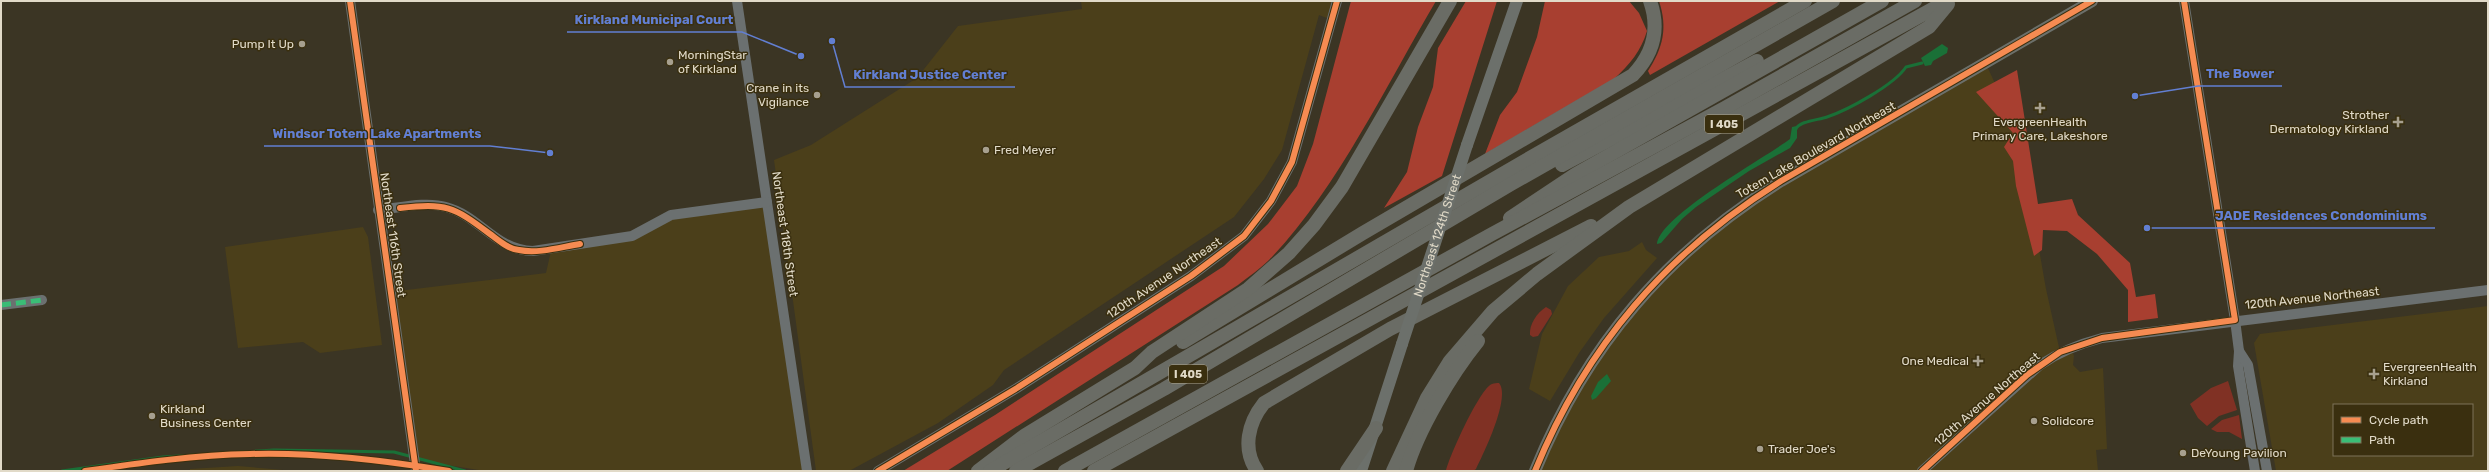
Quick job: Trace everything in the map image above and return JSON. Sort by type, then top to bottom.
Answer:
[{"type":"highway","points":[[1136,368],[1152,352],[1248,289],[1278,263],[1309,231],[1342,187],[1450,1]]},
{"type":"highway","points":[[978,471],[1024,436],[1136,368],[1633,75],[1642,65],[1652,44],[1654,16],[1650,1]]},
{"type":"highway","name":"I 405","points":[[990,471],[1523,162],[1805,1]]},
{"type":"highway","name":"I 405","points":[[1016,471],[1164,388],[1511,184],[1832,1]]},
{"type":"highway","points":[[1511,184],[1535,179],[1640,126],[1863,1]]},
{"type":"highway","points":[[1492,234],[1520,209],[1576,174],[1882,1]]},
{"type":"highway","name":"I 405","points":[[1065,471],[1492,234],[1685,130],[1915,1]]},
{"type":"highway","name":"I 405","points":[[1094,471],[1947,1]]},
{"type":"highway","points":[[1257,471],[1250,457],[1249,433],[1256,413],[1276,394],[1390,329],[1629,207],[1929,27],[1951,1]]},
{"type":"highway","points":[[1393,471],[1420,411],[1450,361],[1493,311],[1537,274],[1629,207]]},
{"type":"highway","points":[[1406,471],[1430,416],[1451,380],[1476,343],[1537,274]]},
{"type":"highway","points":[[1347,471],[1376,428]]},
{"type":"main road","name":"Northeast 124th Street","points":[[1361,471],[1467,145],[1517,1]]},
{"type":"main road","name":"Totem Lake Boulevard Northeast","points":[[1535,471],[1572,392],[1600,348],[1634,305],[1664,271],[1701,237],[1749,201],[1781,181],[2092,1]]},
{"type":"street","name":"Northeast 116th Street","points":[[350,1],[378,210],[410,418],[416,471]]},
{"type":"street","name":"Northeast 118th Street","points":[[737,1],[807,471]]},
{"type":"street","name":"120th Avenue Northeast","points":[[878,471],[1017,388],[1191,276],[1244,236],[1271,201],[1292,162],[1337,1]]},
{"type":"street","points":[[2184,1],[2240,352],[2238,366],[2255,471]]},
{"type":"street","points":[[378,210],[429,205],[446,207],[466,216],[502,243],[518,250],[533,251],[632,236],[670,215],[767,202]]},
{"type":"street","name":"120th Avenue Northeast","points":[[1922,471],[2027,375],[2060,352],[2102,338],[2235,320],[2488,290]]},
{"type":"street","points":[[1,306],[42,300]]},
{"type":"street","points":[[2240,352],[2248,365],[2267,471]]},
{"type":"shaded area","points":[[1081,1],[1337,1],[1332,20],[1319,15],[1282,150],[1264,179],[1234,217],[1004,370],[993,385],[938,423],[849,471],[816,471],[774,160],[811,145],[917,78],[958,26],[1082,9]]},
{"type":"shaded area","points":[[1351,1],[1436,1],[1338,170],[1293,232],[1269,260],[1238,285],[947,471],[903,471],[995,415],[1224,266],[1268,224],[1297,186],[1313,144]]},
{"type":"shaded area","points":[[1466,1],[1497,1],[1442,176],[1384,208],[1407,172],[1418,127],[1433,87],[1438,48]]},
{"type":"shaded area","points":[[1545,1],[1629,1],[1639,13],[1647,31],[1645,38],[1634,57],[1614,79],[1485,154],[1500,115],[1517,92],[1537,37]]},
{"type":"shaded area","points":[[1659,1],[1780,1],[1650,75],[1648,71],[1657,54],[1662,38],[1663,20]]},
{"type":"shaded area","points":[[1942,44],[1948,48],[1947,53],[1933,61],[1931,65],[1925,66],[1921,58]]},
{"type":"shaded area","points":[[1986,64],[2019,135],[2046,289],[2060,352],[2071,348],[2074,356],[2073,365],[2080,372],[2103,368],[2107,449],[2096,450],[2098,471],[1535,471],[1600,348],[1719,222]]},
{"type":"shaded area","points":[[2017,70],[2038,204],[2072,199],[2078,215],[2130,263],[2136,297],[2155,294],[2158,318],[2128,322],[2128,290],[2097,254],[2067,231],[2043,230],[2042,250],[2034,256],[2016,186],[2013,161],[2004,147],[2013,133],[1976,92]]},
{"type":"shaded area","points":[[1797,126],[1797,138],[1790,148],[1749,171],[1696,207],[1682,219],[1661,243],[1657,244],[1662,232],[1675,218],[1715,188],[1790,139],[1792,127]]},
{"type":"shaded area","points":[[767,202],[807,471],[485,471],[410,459],[390,292],[546,273],[551,251],[632,236],[671,215]]},
{"type":"shaded area","points":[[363,227],[368,237],[382,345],[320,353],[303,342],[238,348],[225,247]]},
{"type":"shaded area","points":[[1642,242],[1646,250],[1657,258],[1604,318],[1579,353],[1550,401],[1529,389],[1542,334],[1568,286],[1599,257],[1629,251]]},
{"type":"shaded area","name":"EvergreenHealth Kirkland","points":[[2488,306],[2488,471],[2276,471],[2254,343],[2260,334]]},
{"type":"shaded area","points":[[1546,307],[1551,310],[1552,314],[1538,336],[1533,337],[1530,335],[1532,323],[1540,312]]},
{"type":"shaded area","points":[[1607,374],[1611,381],[1596,398],[1592,400],[1591,396],[1598,382]]},
{"type":"shaded area","points":[[2228,381],[2237,410],[2219,416],[2207,426],[2198,418],[2190,404],[2211,388]]},
{"type":"shaded area","points":[[1499,383],[1502,390],[1502,400],[1499,412],[1485,451],[1476,469],[1473,471],[1446,471],[1459,438],[1480,397],[1492,384]]},
{"type":"shaded area","points":[[2239,415],[2242,439],[2229,432],[2217,432],[2211,429],[2222,420]]},
{"type":"shaded area","points":[[238,466],[294,471],[190,471],[190,469]]},
{"type":"waterway","points":[[1796,129],[1801,124],[1827,117],[1847,109],[1881,89],[1900,74],[1906,67],[1922,63]]},
{"type":"waterway","points":[[62,471],[163,457],[274,450],[394,452],[465,471]]},
{"type":"marked path","points":[[1,305],[42,300]]},
{"type":"cycle path","points":[[350,1],[416,471]]},
{"type":"cycle path","points":[[878,471],[1017,388],[1191,276],[1244,236],[1271,201],[1292,162],[1337,1]]},
{"type":"cycle path","points":[[1535,471],[1556,426],[1579,383],[1605,343],[1634,306],[1667,271],[1702,239],[1740,209],[1781,181],[2092,1]]},
{"type":"cycle path","points":[[1922,471],[2027,375],[2060,352],[2102,338],[2235,320],[2184,1]]},
{"type":"cycle path","points":[[400,208],[428,206],[439,207],[457,212],[467,217],[503,244],[515,249],[542,251],[580,244]]},
{"type":"cycle path","points":[[85,471],[188,458],[275,454],[300,454],[350,458],[399,463],[449,471]]},
{"type":"place","name":"Kirkland Justice Center","points":[[832,41]]},
{"type":"place","name":"Pump It Up","points":[[302,44]]},
{"type":"place","name":"Kirkland Municipal Court","points":[[801,56]]},
{"type":"place","name":"MorningStar of Kirkland","points":[[670,62]]},
{"type":"place","name":"Crane in its Vigilance","points":[[817,95]]},
{"type":"place","name":"The Bower","points":[[2135,96]]},
{"type":"place","name":"EvergreenHealth Primary Care, Lakeshore","points":[[2040,108]]},
{"type":"place","name":"Strother Dermatology Kirkland","points":[[2398,122]]},
{"type":"place","name":"Fred Meyer","points":[[986,150]]},
{"type":"place","name":"Windsor Totem Lake Apartments","points":[[550,153]]},
{"type":"place","name":"JADE Residences Condominiums","points":[[2147,228]]},
{"type":"place","name":"One Medical","points":[[1978,361]]},
{"type":"place","name":"EvergreenHealth Kirkland","points":[[2374,374]]},
{"type":"place","name":"Kirkland Business Center","points":[[152,416]]},
{"type":"place","name":"Solidcore","points":[[2034,421]]},
{"type":"place","name":"Trader Joe's","points":[[1760,449]]},
{"type":"place","name":"DeYoung Pavilion","points":[[2183,453]]}]
